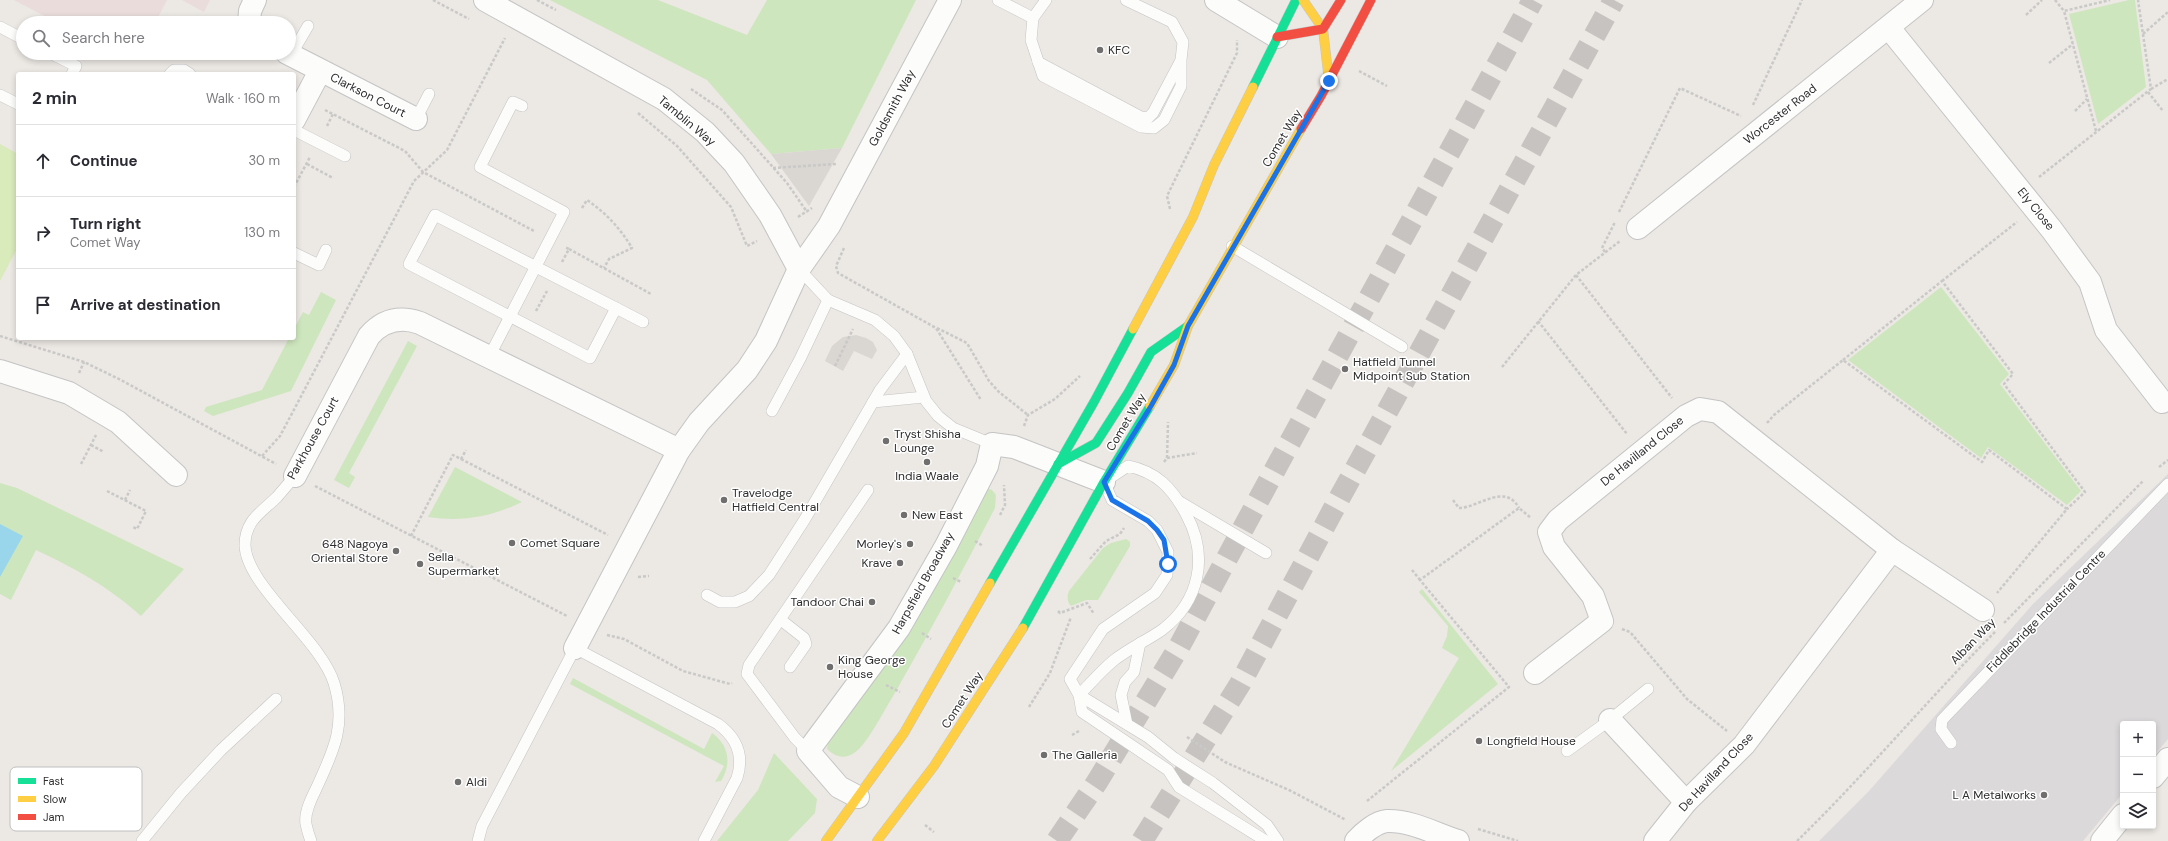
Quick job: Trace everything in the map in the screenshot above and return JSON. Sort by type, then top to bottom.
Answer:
[{"type":"main road","points":[[826,841],[904,733],[1094,402],[1193,217],[1214,165],[1276,37],[1296,0]]},
{"type":"main road","points":[[1303,0],[1323,29],[1329,81]]},
{"type":"main road","points":[[1276,37],[1323,29],[1340,0]]},
{"type":"main road","name":"Comet Way","points":[[877,841],[934,766],[1017,639],[1104,482],[1151,406],[1174,365],[1188,326],[1232,246],[1329,81],[1370,0]]},
{"type":"main road","points":[[1058,464],[1096,443],[1128,393],[1151,352],[1188,326]]},
{"type":"street","points":[[250,16],[253,0]]},
{"type":"street","name":"Tamblin Way","points":[[485,0],[664,99],[705,132],[734,163],[770,215],[799,269]]},
{"type":"street","name":"Goldsmith Way","points":[[575,648],[679,450],[704,416],[746,370],[766,341],[799,269],[831,221],[950,0]]},
{"type":"street","points":[[1216,0],[1276,37]]},
{"type":"street","name":"Worcester Road","points":[[1638,228],[1922,0]]},
{"type":"street","name":"Ely Close","points":[[1889,28],[2028,199],[2090,282],[2106,330],[2162,402]]},
{"type":"street","name":"Clarkson Court","points":[[296,58],[416,119]]},
{"type":"street","name":"Clarkson Court","points":[[296,116],[320,71]]},
{"type":"street","name":"Parkhouse Court","points":[[295,476],[369,336],[381,325],[399,318],[410,319],[679,450]]},
{"type":"street","points":[[0,371],[69,393],[118,422],[176,475]]},
{"type":"street","name":"De Havilland Close","points":[[1549,532],[1558,520],[1686,416],[1700,409],[1718,412],[1892,550],[1983,610]]},
{"type":"street","points":[[992,444],[1014,447],[1104,482]]},
{"type":"street","name":"Harpsfield Broadway","points":[[808,751],[899,628],[946,546],[987,466],[992,444]]},
{"type":"street","points":[[1535,673],[1602,621],[1593,596],[1554,547],[1549,532]]},
{"type":"street","name":"De Havilland Close","points":[[1655,841],[1686,802],[1744,745],[1892,550]]},
{"type":"street","points":[[1610,720],[1686,802]]},
{"type":"street","points":[[808,751],[839,787],[858,797]]},
{"type":"street","points":[[2156,774],[2168,759]]},
{"type":"street","points":[[2102,841],[2120,819]]},
{"type":"street","points":[[1361,836],[1385,821],[1406,824],[1458,841]]},
{"type":"lane","points":[[998,0],[1033,18]]},
{"type":"lane","points":[[1046,0],[1033,18],[1031,40],[1038,62],[1140,117],[1148,118],[1153,113],[1181,60],[1183,42],[1172,22],[1126,0]]},
{"type":"lane","points":[[296,44],[308,26]]},
{"type":"lane","points":[[0,27],[16,35]]},
{"type":"lane","points":[[64,60],[76,66],[73,72]]},
{"type":"lane","points":[[172,72],[174,70],[184,70],[187,72]]},
{"type":"lane","points":[[416,119],[429,94]]},
{"type":"lane","points":[[0,95],[16,103]]},
{"type":"lane","points":[[489,357],[564,212],[480,167],[513,102],[522,106]]},
{"type":"lane","points":[[296,131],[345,156]]},
{"type":"lane","points":[[616,308],[590,358],[409,264],[435,215],[536,266],[643,322]]},
{"type":"lane","points":[[1232,246],[1402,347]]},
{"type":"lane","points":[[296,255],[319,265],[326,250]]},
{"type":"lane","points":[[799,269],[828,300],[875,320],[894,336],[907,354],[924,397],[938,416],[953,428],[992,444]]},
{"type":"lane","points":[[772,411],[800,359],[828,300]]},
{"type":"lane","points":[[707,595],[720,602],[735,602],[750,596],[769,575],[805,519],[873,402],[907,354]]},
{"type":"lane","points":[[873,402],[924,397]]},
{"type":"lane","points":[[1078,695],[1112,662],[1163,629],[1190,600],[1198,579],[1197,542],[1191,524],[1179,502],[1155,475],[1142,469],[1128,466],[1104,482],[1112,500],[1148,521],[1164,540],[1168,564],[1167,575],[1155,593],[1103,629],[1070,679],[1078,695],[1082,712],[1168,770],[1180,787],[1266,841]]},
{"type":"lane","name":"Parkhouse Court","points":[[295,476],[277,497],[256,514],[249,528],[245,544],[247,560],[256,576],[322,659],[334,682],[340,708],[339,732],[333,754],[310,801],[305,823],[311,841]]},
{"type":"lane","name":"Fiddlebridge Industrial Centre","points":[[1951,743],[1941,729],[1942,720],[2168,484]]},
{"type":"lane","points":[[808,751],[786,726],[747,674],[750,665],[868,490]]},
{"type":"lane","points":[[1179,502],[1266,553]]},
{"type":"lane","points":[[780,620],[804,638],[806,644],[790,667]]},
{"type":"lane","points":[[1127,724],[1121,696],[1125,682],[1134,672],[1140,643]]},
{"type":"lane","points":[[478,841],[482,826],[575,648],[718,724],[733,738],[740,758],[740,768],[737,778],[704,841]]},
{"type":"lane","points":[[1567,752],[1648,689]]},
{"type":"lane","points":[[1078,695],[1148,737],[1174,758],[1219,788],[1267,826],[1278,841]]},
{"type":"lane","points":[[142,841],[181,793],[222,750],[276,700]]},
{"type":"path","points":[[433,0],[471,20]]},
{"type":"path","points":[[1750,111],[1802,0]]},
{"type":"path","points":[[2026,14],[2042,0]]},
{"type":"path","points":[[2055,0],[2064,11],[2096,131]]},
{"type":"path","points":[[2091,0],[2094,4]]},
{"type":"path","points":[[2064,11],[2110,0]]},
{"type":"path","points":[[2138,0],[2151,89]]},
{"type":"path","points":[[2143,34],[2168,12]]},
{"type":"path","points":[[1168,215],[1170,210],[1167,196],[1237,53],[1237,40],[1248,20]]},
{"type":"path","points":[[500,36],[512,42]]},
{"type":"path","points":[[262,456],[280,436],[414,181],[447,150],[505,38]]},
{"type":"path","points":[[2049,63],[2073,44]]},
{"type":"path","points":[[1366,75],[1387,86]]},
{"type":"path","points":[[1753,440],[1774,415],[1942,281],[2028,199],[2096,131],[2151,89],[2168,79]]},
{"type":"path","points":[[1619,213],[1680,88],[1746,118]]},
{"type":"path","points":[[2148,92],[2163,111]]},
{"type":"path","points":[[2075,111],[2087,99]]},
{"type":"path","points":[[636,111],[677,146],[731,207]]},
{"type":"path","points":[[331,118],[333,114]]},
{"type":"path","points":[[773,168],[840,163]]},
{"type":"path","points":[[307,164],[333,178]]},
{"type":"path","points":[[580,213],[587,200],[604,212],[624,235],[632,248],[609,259],[604,268]]},
{"type":"path","points":[[1605,252],[1602,248],[1616,220]]},
{"type":"path","points":[[831,221],[848,238],[836,266],[838,273],[936,328],[967,343],[989,381],[999,392],[1028,415]]},
{"type":"path","points":[[1502,367],[1576,275],[1638,228]]},
{"type":"path","points":[[569,249],[651,294]]},
{"type":"path","points":[[1576,275],[1686,416]]},
{"type":"path","points":[[1942,281],[2013,374],[2004,384],[2085,492],[2067,509],[1983,610]]},
{"type":"path","points":[[1538,321],[1641,452]]},
{"type":"path","points":[[936,328],[981,400]]},
{"type":"path","points":[[0,336],[84,362],[119,379],[262,456],[295,476],[587,626],[605,635],[624,639],[683,671],[730,684],[747,674]]},
{"type":"path","points":[[1843,360],[1982,462],[1989,450],[2067,509]]},
{"type":"path","points":[[998,519],[1005,505],[1004,471],[1028,415],[1055,399],[1083,371]]},
{"type":"path","points":[[80,464],[106,415]]},
{"type":"path","points":[[91,445],[104,452]]},
{"type":"path","points":[[461,459],[466,450]]},
{"type":"path","points":[[1167,458],[1197,453]]},
{"type":"path","points":[[411,536],[453,455],[629,546]]},
{"type":"path","points":[[2157,469],[2168,460]]},
{"type":"path","name":"Alban Way","points":[[2002,624],[2147,478]]},
{"type":"path","points":[[125,500],[130,490]]},
{"type":"path","points":[[107,491],[146,511],[137,529],[133,527]]},
{"type":"path","points":[[1453,500],[1459,508],[1466,508],[1491,496],[1508,497],[1516,502],[1519,508],[1549,532]]},
{"type":"path","points":[[1420,580],[1519,508]]},
{"type":"path","points":[[1084,565],[1106,541],[1120,534]]},
{"type":"path","points":[[980,552],[987,539]]},
{"type":"path","points":[[1363,805],[1508,687],[1412,570]]},
{"type":"path","points":[[958,588],[965,576]]},
{"type":"path","points":[[1054,608],[1060,613],[1087,603],[1094,614]]},
{"type":"path","points":[[1029,707],[1050,673],[1071,617]]},
{"type":"path","points":[[1602,621],[1630,632],[1687,699],[1744,745]]},
{"type":"path","name":"Alban Way","points":[[1797,841],[1836,803],[1997,630]]},
{"type":"path","points":[[928,646],[935,632]]},
{"type":"path","points":[[896,698],[904,686]]},
{"type":"path","points":[[1187,737],[1225,762],[1291,792],[1345,820],[1361,836]]},
{"type":"path","points":[[1345,820],[1351,814]]},
{"type":"path","points":[[925,826],[934,832]]},
{"type":"shaded area","points":[[14,0],[167,0],[159,16],[45,16]]},
{"type":"shaded area","points":[[182,0],[210,0],[204,12]]},
{"type":"shaded area","points":[[842,148],[809,206],[771,154]]},
{"type":"shaded area","points":[[856,335],[873,342],[877,350],[872,359],[854,351],[843,371],[825,361],[832,346],[843,337]]},
{"type":"shaded area","points":[[2168,474],[2168,739],[2156,753],[2156,721],[2120,721],[2120,797],[2083,841],[1819,841],[1869,791],[2033,604]]},
{"type":"green space","points":[[550,0],[658,0],[747,35],[767,0],[916,0],[842,148],[771,154],[707,80]]},
{"type":"green space","points":[[2129,0],[2135,0],[2146,87],[2098,124],[2069,14]]},
{"type":"green space","points":[[0,144],[16,153],[16,251],[0,281]]},
{"type":"green space","points":[[1941,287],[2009,374],[2000,384],[2081,491],[2067,505],[1988,447],[1981,458],[1848,360]]},
{"type":"green space","points":[[321,292],[336,300],[291,391],[213,416],[204,411],[206,407],[262,390],[288,340],[296,340],[296,325],[303,312],[309,315]]},
{"type":"green space","points":[[408,341],[417,346],[349,473],[355,477],[349,488],[334,480]]},
{"type":"green space","points":[[455,467],[522,502],[488,515],[476,517],[453,519],[428,517]]},
{"type":"green space","points":[[0,483],[17,488],[184,569],[141,616],[116,595],[91,579],[36,550],[11,600],[0,594]]},
{"type":"green space","points":[[987,488],[992,490],[996,495],[995,508],[919,651],[892,698],[869,736],[859,749],[850,755],[843,757],[833,754],[827,749],[829,736]]},
{"type":"green space","points":[[1126,539],[1130,542],[1130,546],[1098,600],[1086,600],[1071,606],[1068,599],[1069,591],[1103,548],[1111,543]]},
{"type":"green space","points":[[1422,589],[1498,684],[1391,771],[1459,658],[1442,648],[1447,636],[1448,626],[1419,592]]},
{"type":"green space","points":[[573,678],[704,749],[712,733],[722,743],[727,755],[727,768],[721,781],[715,782],[724,766],[570,684]]},
{"type":"green space","points":[[774,753],[817,799],[815,813],[788,841],[717,841],[758,790]]},
{"type":"water","points":[[0,524],[23,536],[0,577]]},
{"type":"tunnel","points":[[1057,841],[1097,782],[1179,647],[1533,0]]},
{"type":"tunnel","points":[[1142,841],[1240,684],[1340,497],[1614,0]]},
{"type":"traffic: fast","points":[[1253,87],[1296,0]]},
{"type":"traffic: fast","points":[[1058,464],[1096,443],[1128,393],[1151,352],[1188,326]]},
{"type":"traffic: fast","points":[[990,583],[1094,402],[1133,329]]},
{"type":"traffic: fast","points":[[1023,628],[1104,482],[1150,406]]},
{"type":"traffic: slow","points":[[1303,0],[1323,29],[1329,81]]},
{"type":"traffic: slow","points":[[1133,329],[1193,217],[1214,165],[1253,87]]},
{"type":"traffic: slow","points":[[1150,406],[1174,365],[1188,326],[1301,129]]},
{"type":"traffic: slow","points":[[826,841],[904,733],[990,583]]},
{"type":"traffic: slow","points":[[877,841],[934,766],[1023,628]]},
{"type":"traffic: jam","points":[[1277,37],[1323,29],[1341,0]]},
{"type":"traffic: jam","points":[[1301,129],[1321,96],[1371,0]]},
{"type":"place","name":"KFC","points":[[1100,50]]},
{"type":"place","name":"Hatfield Tunnel Midpoint Sub Station","points":[[1345,369]]},
{"type":"place","name":"Tryst Shisha Lounge","points":[[886,441]]},
{"type":"place","name":"India Waale","points":[[927,462]]},
{"type":"place","name":"Travelodge Hatfield Central","points":[[724,500]]},
{"type":"place","name":"New East","points":[[904,515]]},
{"type":"place","name":"Comet Square","points":[[512,543]]},
{"type":"place","name":"Morley's","points":[[910,544]]},
{"type":"place","name":"648 Nagoya Oriental Store","points":[[396,551]]},
{"type":"place","name":"Krave","points":[[900,563]]},
{"type":"place","name":"Sella Supermarket","points":[[420,564]]},
{"type":"place","name":"Tandoor Chai","points":[[872,602]]},
{"type":"place","name":"King George House","points":[[830,667]]},
{"type":"place","name":"Longfield House","points":[[1479,741]]},
{"type":"place","name":"The Galleria","points":[[1044,755]]},
{"type":"place","name":"Aldi","points":[[458,782]]},
{"type":"place","name":"L A Metalworks","points":[[2044,795]]},
{"type":"route","points":[[1168,564],[1168,552],[1164,540],[1157,530],[1148,521],[1112,500],[1104,482],[1151,406],[1174,365],[1188,326],[1232,246],[1329,81]]}]
